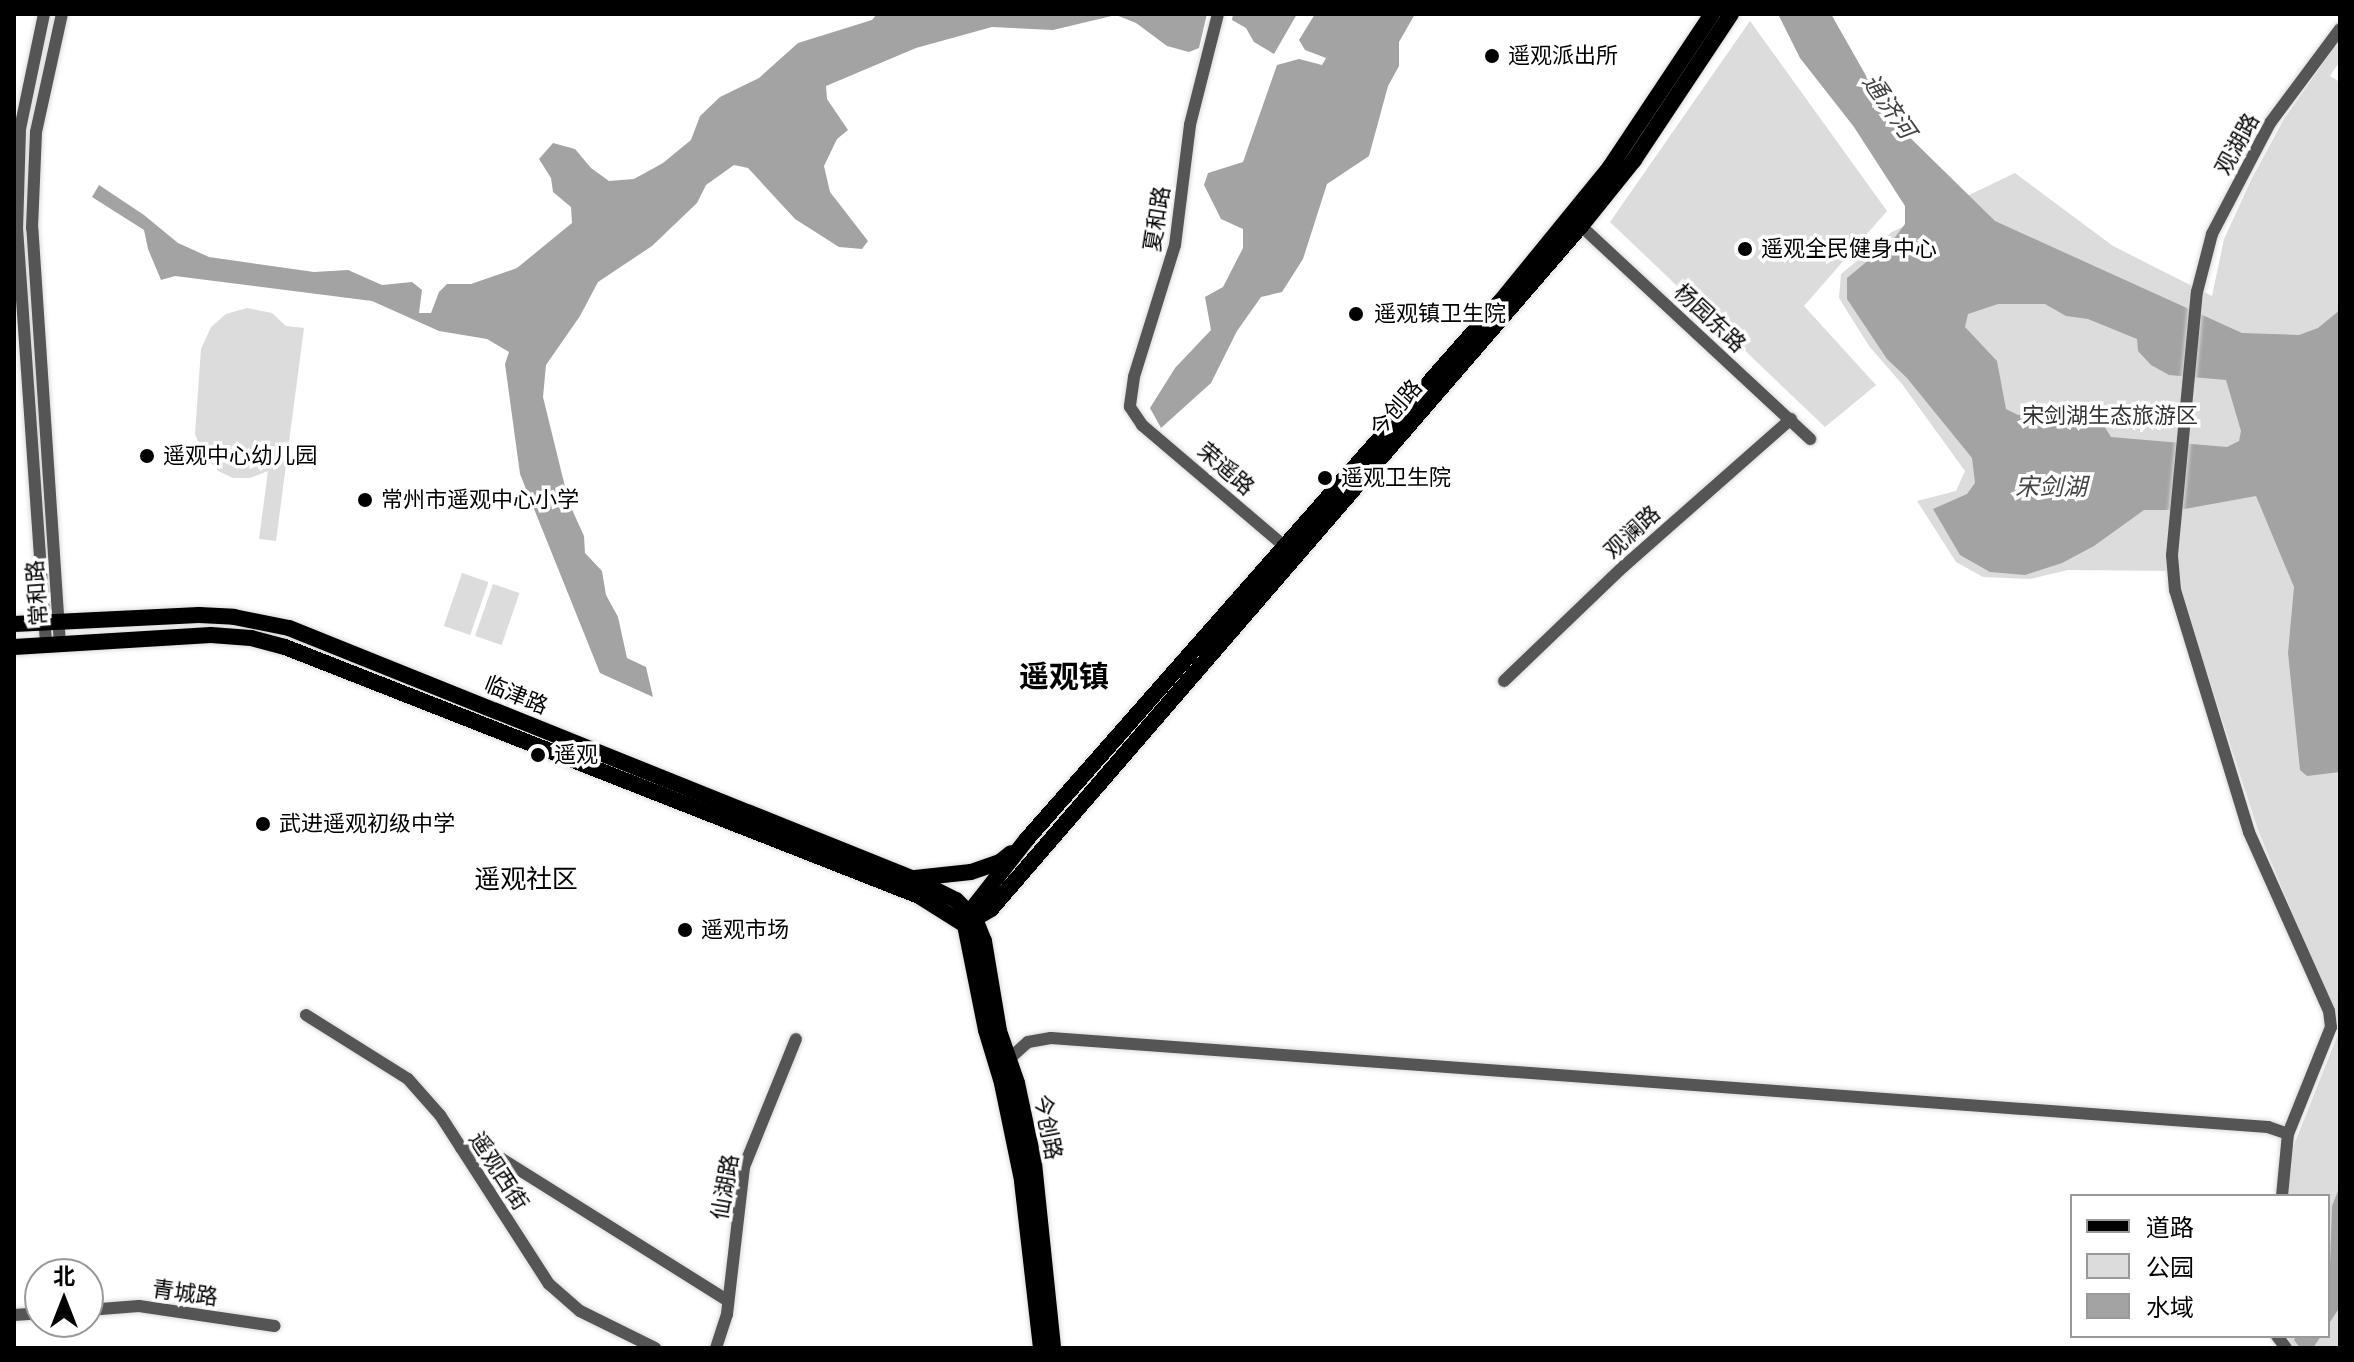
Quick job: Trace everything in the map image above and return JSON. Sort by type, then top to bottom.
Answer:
[{"type":"main road","name":"今创路","points":[[1041,1348],[1022,1180],[1002,1083],[986,1030],[970,919],[1027,839],[1500,302],[1610,167],[1712,14]]},
{"type":"main road","name":"今创路","points":[[970,919],[991,909],[1581,226],[1634,160],[1731,14]]},
{"type":"main road","name":"临津路","points":[[14,624],[199,615],[234,617],[289,628],[912,878],[956,900],[970,919]]},
{"type":"main road","name":"临津路","points":[[14,647],[211,635],[251,638],[285,647],[919,896],[970,919]]},
{"type":"main road","points":[[912,878],[971,872],[1000,862],[1027,839]]},
{"type":"main road","name":"今创路","points":[[970,919],[984,941],[999,1031],[1009,1059],[1034,1163],[1053,1348]]},
{"type":"street","name":"常和路","points":[[44,14],[20,129],[17,228],[52,622]]},
{"type":"street","name":"常和路","points":[[53,645],[32,228],[36,132],[62,14]]},
{"type":"street","name":"夏和路","points":[[1142,425],[1130,407],[1130,393],[1175,245],[1190,125],[1218,14]]},
{"type":"street","name":"观湖路","points":[[2282,1194],[2288,1134],[2331,1027],[2329,1011],[2249,832],[2175,590],[2172,555],[2197,292],[2212,234],[2270,123],[2340,29]]},
{"type":"street","name":"杨园东路","points":[[1581,226],[1810,439]]},
{"type":"street","name":"观澜路","points":[[1504,681],[1623,567],[1791,419]]},
{"type":"street","name":"荣遥路","points":[[1142,425],[1283,545]]},
{"type":"street","name":"遥观西街","points":[[306,1015],[408,1079],[440,1115],[549,1284],[580,1311],[655,1348]]},
{"type":"street","points":[[1009,1059],[1028,1042],[1051,1038],[2174,1119],[2268,1127],[2288,1134]]},
{"type":"street","name":"仙湖路","points":[[716,1348],[728,1301],[744,1167],[796,1039]]},
{"type":"street","points":[[461,1148],[502,1159],[728,1301]]},
{"type":"street","name":"青城路","points":[[104,1309],[139,1306],[275,1326]]},
{"type":"green space","name":"遥观全民健身中心","points":[[1750,21],[1887,211],[1804,306],[1876,385],[1825,427],[1610,222]]},
{"type":"green space","name":"宋剑湖生态旅游区","points":[[2340,39],[2340,61],[2330,76],[2340,82],[2340,1028],[2258,830],[2174,571],[2068,570],[2030,579],[1983,577],[1956,562],[1917,501],[1956,491],[1965,471],[1902,384],[1869,346],[1839,298],[1841,274],[1892,232],[2015,173],[2113,246],[2212,296],[2224,239],[2252,178],[2284,119]]},
{"type":"green space","points":[[247,308],[272,313],[286,326],[304,328],[276,541],[259,539],[268,471],[250,478],[233,478],[218,471],[203,454],[195,434],[201,349],[211,327],[226,314]]},
{"type":"green space","points":[[462,573],[488,582],[470,635],[444,626]]},
{"type":"green space","points":[[493,584],[519,593],[502,645],[475,636]]},
{"type":"green space","points":[[2340,1029],[2340,1348],[2294,1348],[2285,1338],[2330,1338],[2330,1194],[2287,1194],[2290,1155]]},
{"type":"water","points":[[877,14],[1207,14],[1199,48],[1189,52],[1167,46],[1136,23],[1116,15],[1053,30],[992,27],[916,48],[826,86],[827,99],[848,130],[837,139],[824,166],[830,192],[868,241],[862,249],[839,247],[795,219],[748,168],[734,165],[706,185],[697,203],[652,246],[598,282],[580,316],[546,365],[543,397],[569,503],[584,536],[585,553],[602,571],[606,595],[618,617],[627,658],[646,667],[653,697],[600,673],[520,474],[505,364],[509,352],[487,339],[439,331],[372,301],[175,276],[161,280],[144,230],[92,197],[99,185],[144,215],[178,243],[209,257],[314,272],[348,270],[382,285],[412,282],[422,290],[419,313],[431,313],[439,292],[447,284],[471,284],[517,268],[572,223],[571,207],[553,192],[551,178],[539,159],[553,143],[575,149],[591,168],[609,181],[634,179],[663,163],[691,140],[700,116],[720,97],[759,78],[798,43],[872,20]]},
{"type":"water","points":[[1233,14],[1297,14],[1274,54],[1254,42],[1246,28],[1232,20]]},
{"type":"water","points":[[1315,14],[1415,14],[1399,42],[1399,66],[1388,86],[1369,156],[1327,184],[1303,259],[1282,292],[1261,297],[1237,331],[1211,383],[1161,428],[1150,408],[1175,368],[1211,330],[1205,297],[1223,287],[1243,248],[1243,229],[1221,219],[1204,185],[1208,173],[1243,162],[1277,65],[1299,59],[1322,65],[1326,58],[1305,50],[1299,40]]},
{"type":"water","name":"宋剑湖","points":[[1778,14],[1831,14],[1890,118],[1995,221],[2242,333],[2299,335],[2318,328],[2340,310],[2340,772],[2307,776],[2300,770],[2288,653],[2294,587],[2256,496],[2179,510],[2144,510],[2094,546],[2062,563],[2025,575],[1990,572],[1960,555],[1933,509],[1967,494],[1975,483],[1972,458],[1907,378],[1887,359],[1847,299],[1847,278],[1893,240],[1905,224],[1905,206],[1854,127],[1800,58]],"holes":[[[1998,304],[2045,304],[2066,316],[2088,319],[2137,339],[2138,351],[2151,365],[2169,375],[2226,380],[2241,431],[2239,441],[2227,447],[2111,437],[2101,421],[2065,412],[2018,415],[2006,409],[1997,361],[1965,327],[1968,314]]]},
{"type":"water","points":[[2340,1186],[2340,1307],[2330,1322],[2330,1266],[2332,1206]]},
{"type":"water","points":[[2320,1338],[2313,1348],[2300,1348],[2294,1340]]},
{"type":"place","name":"遥观派出所","points":[[1492,56]]},
{"type":"place","name":"遥观全民健身中心","points":[[1745,249]]},
{"type":"place","name":"遥观镇卫生院","points":[[1356,314]]},
{"type":"place","name":"遥观中心幼儿园","points":[[147,456]]},
{"type":"place","name":"遥观卫生院","points":[[1325,478]]},
{"type":"place","name":"常州市遥观中心小学","points":[[365,500]]},
{"type":"place","name":"遥观","points":[[538,755]]},
{"type":"place","name":"武进遥观初级中学","points":[[263,824]]},
{"type":"place","name":"遥观市场","points":[[685,930]]},
{"type":"district","name":"遥观镇","points":[[1064,677]]},
{"type":"district","name":"遥观社区","points":[[526,880]]},
{"type":"water label","name":"通济河","points":[[1889,106]]}]
